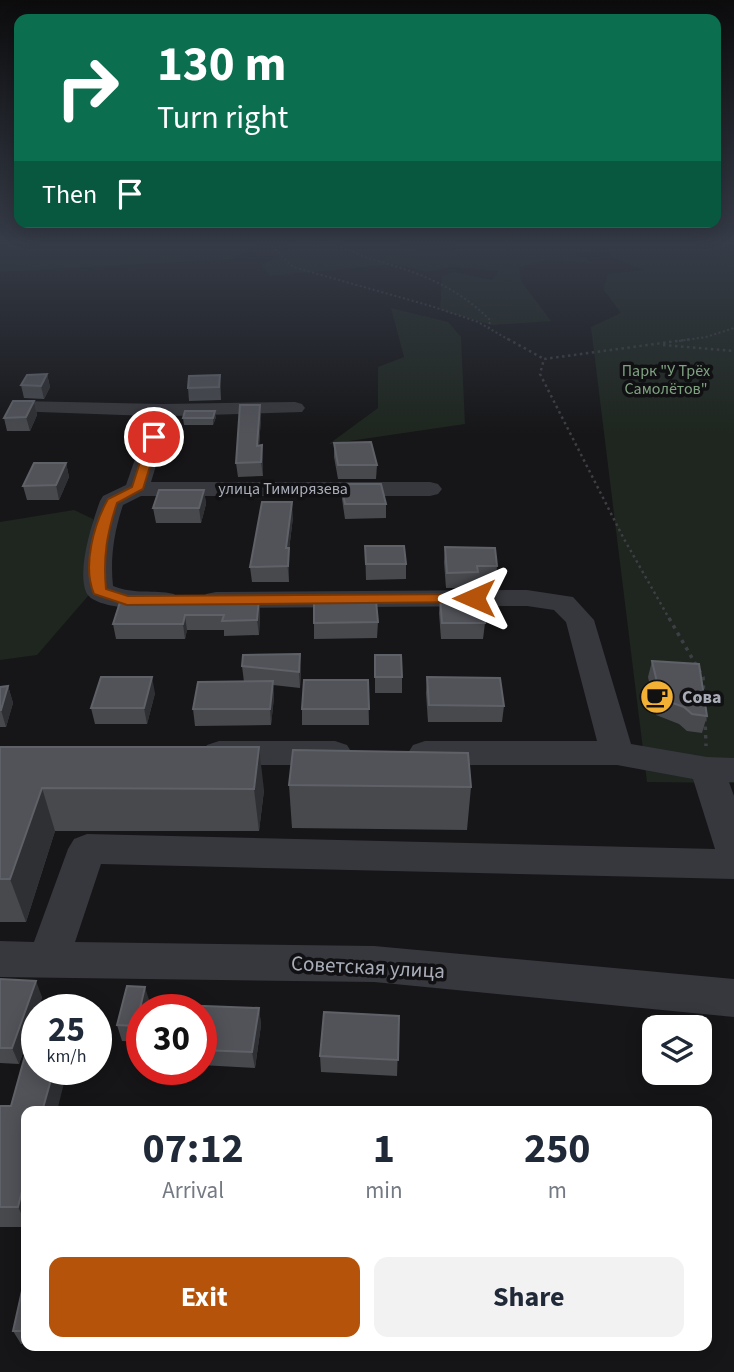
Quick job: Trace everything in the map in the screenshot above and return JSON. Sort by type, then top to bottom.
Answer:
[{"type":"street","points":[[19,407],[162,410],[295,408]]},
{"type":"street","points":[[162,410],[137,489],[112,501],[101,531],[97,561],[99,591],[127,601],[527,598],[563,603],[580,620],[617,754]]},
{"type":"street","name":"улица Тимирязева","points":[[137,489],[430,489]]},
{"type":"street","points":[[192,753],[617,754],[720,769],[734,848]]},
{"type":"street","points":[[48,960],[87,849],[734,864]]},
{"type":"street","name":"Советская улица","points":[[0,959],[374,964],[734,998]]},
{"type":"path","points":[[428,305],[489,328],[544,359],[706,337],[734,328]]},
{"type":"path","points":[[471,305],[490,320],[489,328]]},
{"type":"path","points":[[654,344],[734,351]]},
{"type":"path","points":[[544,359],[540,374],[624,539],[703,677],[704,704]]},
{"type":"path","points":[[705,717],[720,769]]},
{"type":"green space","name":"Парк \"У Трёх Самолётов\"","points":[[440,305],[539,305],[551,321],[492,325],[440,310]]},
{"type":"green space","name":"Парк \"У Трёх Самолётов\"","points":[[615,305],[734,305],[734,783],[647,782],[591,327],[621,313]]},
{"type":"green space","points":[[391,308],[448,322],[461,337],[465,424],[329,444],[378,408],[378,367],[404,357]]},
{"type":"green space","points":[[74,510],[93,519],[88,596],[37,655],[0,660],[0,522]]},
{"type":"building","points":[[47,374],[41,386],[21,385],[27,375]]},
{"type":"building","points":[[220,375],[219,387],[188,388],[189,376]]},
{"type":"building","points":[[13,401],[34,401],[26,417],[4,418]]},
{"type":"building","points":[[240,405],[260,405],[257,446],[262,445],[261,462],[236,463]]},
{"type":"building","points":[[185,411],[215,411],[213,418],[183,418]]},
{"type":"building","points":[[371,442],[377,465],[338,465],[334,443]]},
{"type":"building","points":[[34,463],[66,463],[56,485],[23,486]]},
{"type":"building","points":[[341,484],[381,484],[386,504],[345,504]]},
{"type":"building","points":[[159,490],[204,490],[199,508],[153,508]]},
{"type":"building","points":[[262,502],[292,502],[286,548],[289,548],[288,566],[250,567]]},
{"type":"building","points":[[365,546],[404,546],[406,564],[366,564]]},
{"type":"building","points":[[445,547],[495,548],[497,566],[477,566],[478,572],[447,573]]},
{"type":"building","points":[[481,593],[485,623],[442,623],[440,597],[449,597],[448,594]]},
{"type":"building","points":[[186,596],[259,598],[257,620],[222,621],[224,615],[185,615],[183,624],[113,624],[121,599],[186,599]]},
{"type":"building","points":[[376,601],[378,622],[314,623],[314,602]]},
{"type":"building","points":[[300,654],[299,672],[242,666],[243,655]]},
{"type":"building","points":[[375,655],[401,655],[402,677],[375,677]]},
{"type":"building","points":[[652,661],[699,664],[707,716],[692,714],[684,707],[661,699]]},
{"type":"building","points":[[101,677],[152,677],[144,708],[91,708]]},
{"type":"building","points":[[427,677],[500,678],[504,706],[429,705]]},
{"type":"building","points":[[304,680],[368,680],[369,709],[302,709]]},
{"type":"building","points":[[273,681],[270,709],[193,709],[198,682]]},
{"type":"building","points":[[8,686],[1,710],[0,710],[0,687]]},
{"type":"building","points":[[0,747],[259,747],[254,789],[42,788],[10,879],[0,879]]},
{"type":"building","points":[[293,750],[468,753],[471,787],[289,785]]},
{"type":"building","points":[[0,979],[36,981],[31,994],[21,994],[21,1023],[12,1048],[0,1048]]},
{"type":"building","points":[[127,986],[145,987],[143,994],[126,994],[126,1025],[117,1025]]},
{"type":"building","points":[[217,1006],[259,1008],[252,1052],[217,1051]]},
{"type":"building","points":[[324,1012],[399,1016],[398,1060],[320,1056]]},
{"type":"building","points":[[21,1070],[21,1085],[49,1085],[44,1106],[21,1106],[21,1195],[18,1207],[0,1207],[0,1106],[11,1106]]},
{"type":"building","points":[[21,1295],[21,1331],[13,1331]]},
{"type":"place","name":"Сова","points":[[657,697]]},
{"type":"route","points":[[154,437],[137,489],[112,501],[101,531],[97,561],[99,591],[127,601],[474,598]]}]
